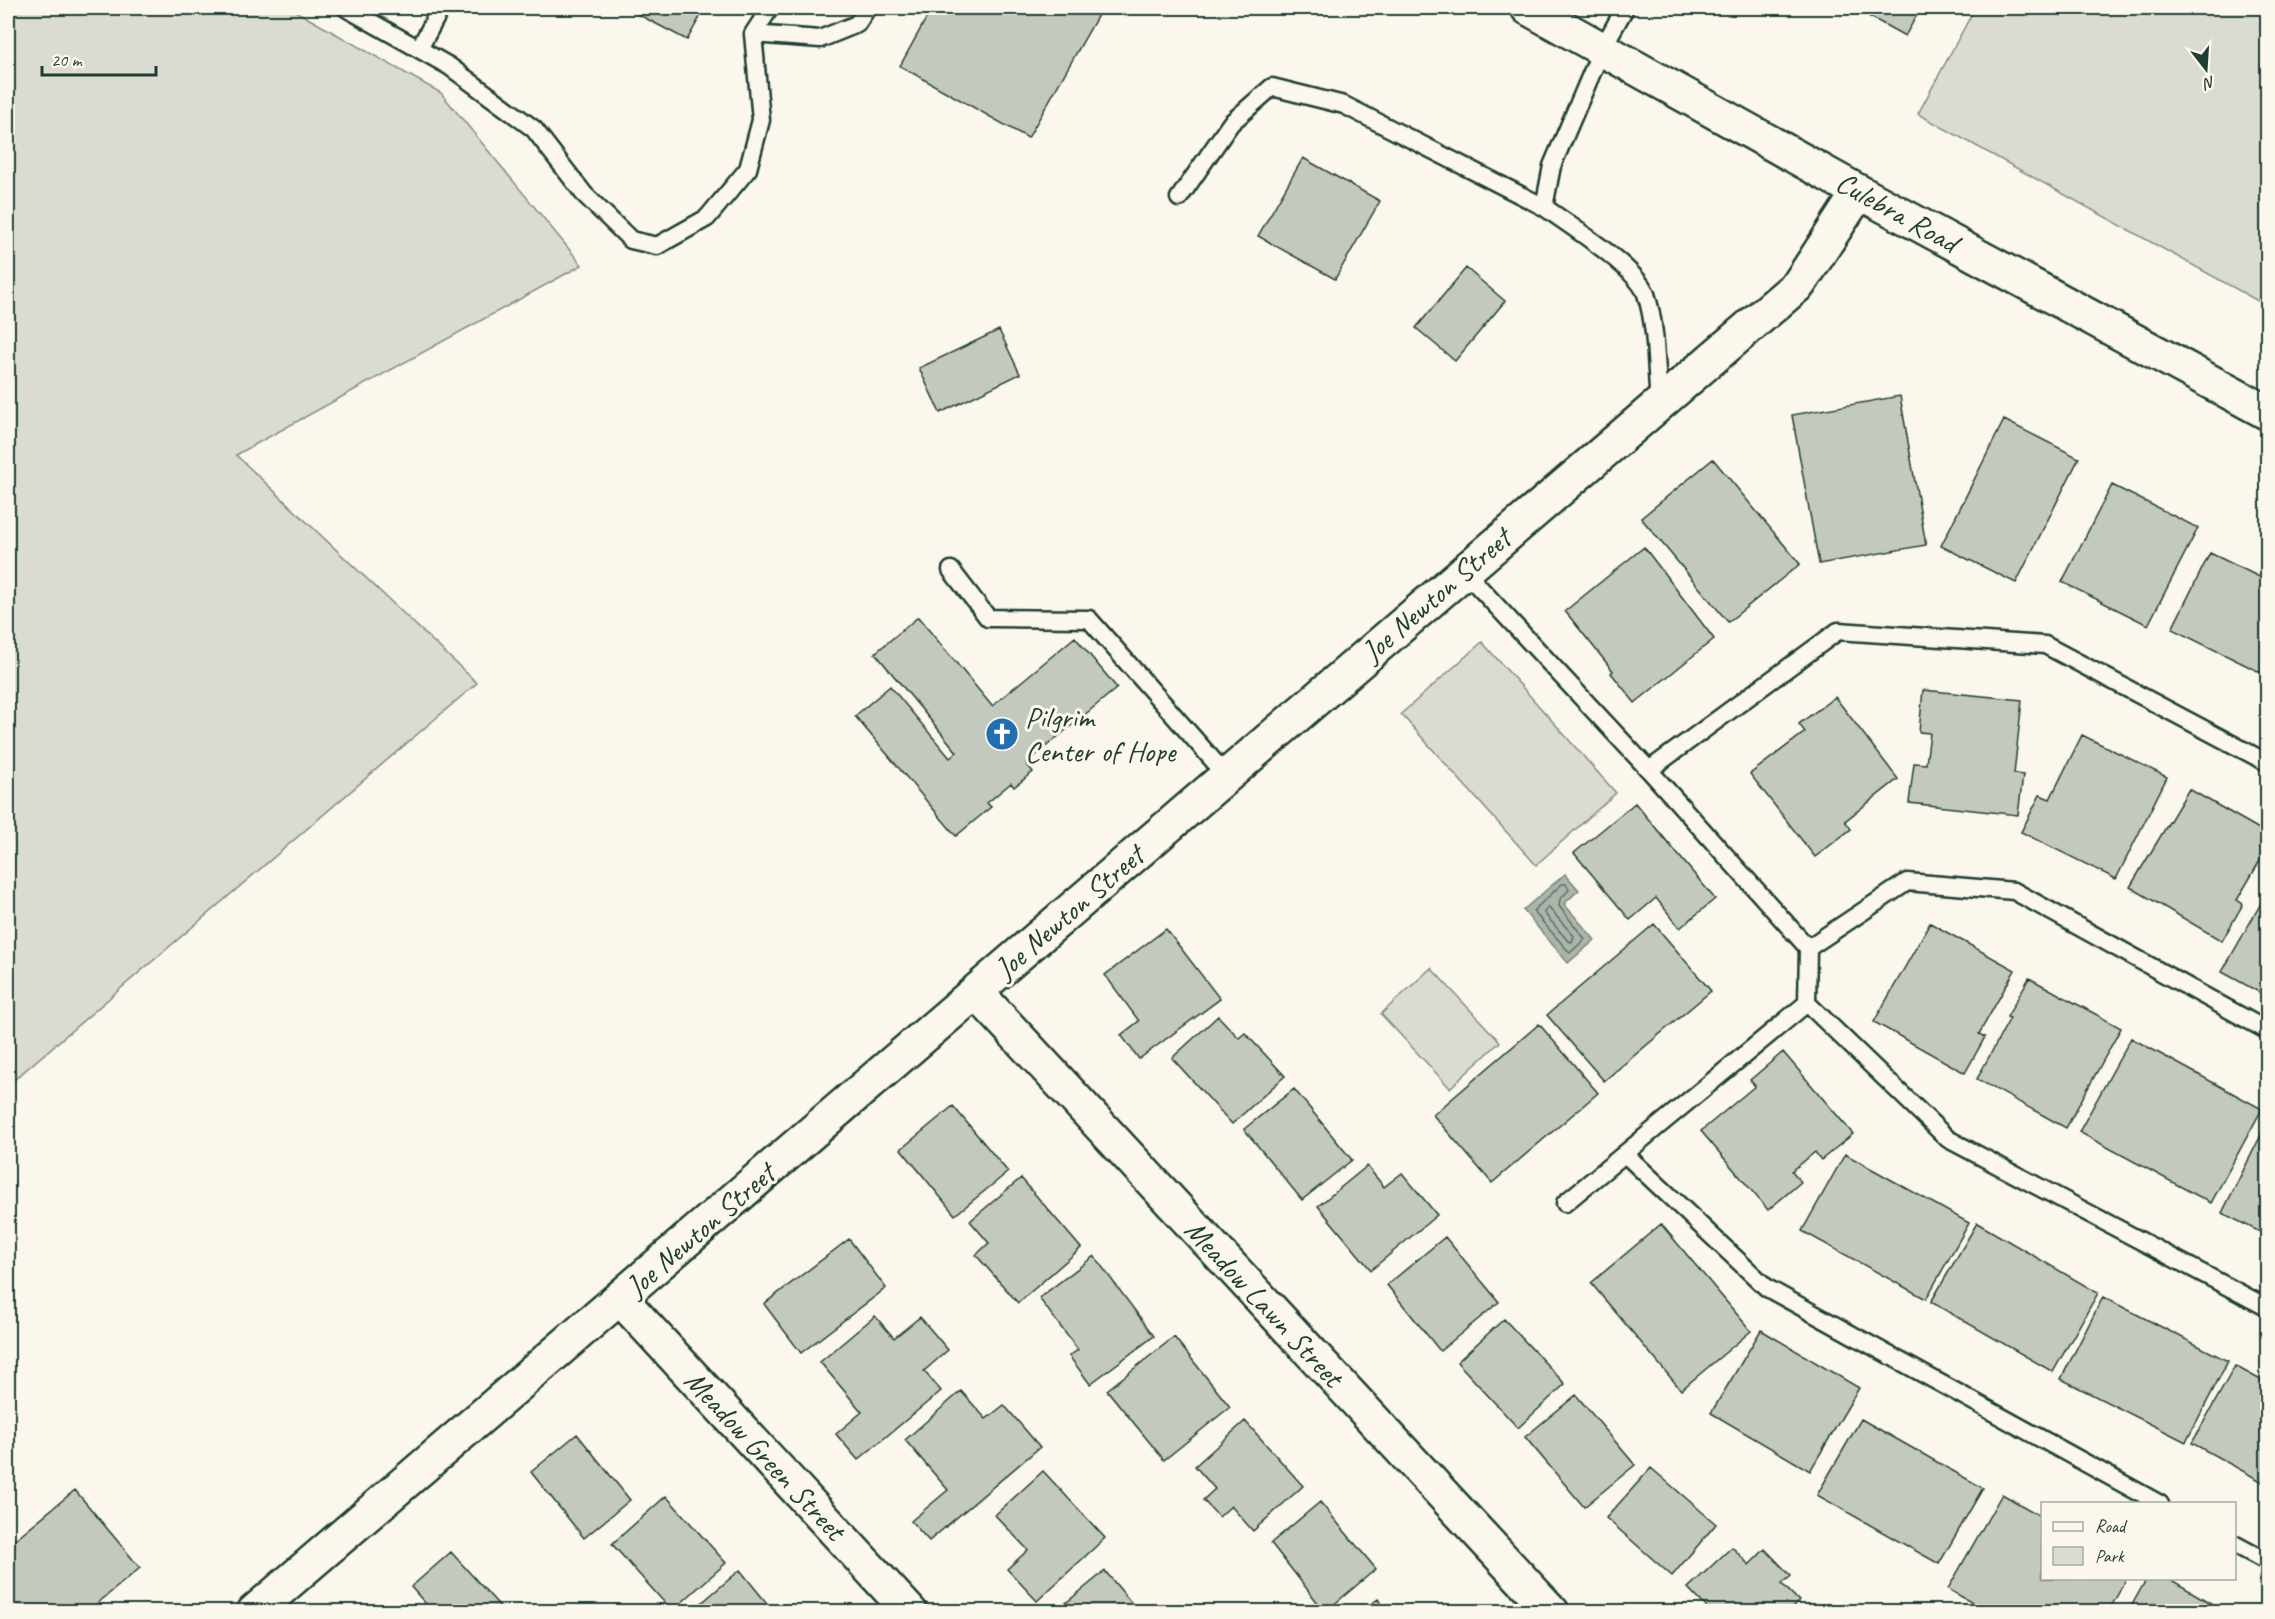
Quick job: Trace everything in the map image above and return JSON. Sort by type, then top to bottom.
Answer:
[{"type":"street","name":"Culebra Road","points":[[1540,10],[1602,49],[1859,192],[2268,413]]},
{"type":"street","name":"Joe Newton Street","points":[[260,1610],[977,993],[1226,775],[1799,284],[1859,192]]},
{"type":"street","name":"Meadow Lawn Street","points":[[977,993],[1552,1611]]},
{"type":"street","name":"Meadow Green Street","points":[[620,1298],[910,1611]]},
{"type":"lane","points":[[346,8],[449,66],[534,129],[584,194],[631,240],[657,246],[707,218],[748,169],[761,120],[753,34],[770,8]]},
{"type":"lane","points":[[418,49],[441,8]]},
{"type":"lane","points":[[753,34],[820,39],[857,24],[867,8]]},
{"type":"lane","points":[[1544,207],[1552,166],[1602,49],[1624,8]]},
{"type":"lane","points":[[1179,198],[1232,123],[1272,87],[1344,105],[1544,207],[1612,254],[1646,292],[1659,405]]},
{"type":"lane","points":[[951,570],[987,618],[1089,619],[1226,775]]},
{"type":"lane","points":[[1464,571],[1650,770],[1808,948],[1808,1003],[1948,1139],[2268,1308]]},
{"type":"lane","points":[[1650,770],[1838,631],[2045,645],[2268,763]]},
{"type":"lane","points":[[1808,948],[1907,882],[2014,891],[2268,1031]]},
{"type":"lane","points":[[1565,1203],[1808,1003]]},
{"type":"lane","points":[[1625,1154],[1767,1288],[2158,1502]]},
{"type":"lane","points":[[2236,1545],[2268,1562]]},
{"type":"green space","points":[[8,8],[290,8],[441,93],[582,265],[236,455],[477,683],[8,1085]]},
{"type":"green space","points":[[1975,8],[2267,8],[2267,306],[1918,114]]},
{"type":"green space","points":[[1482,642],[1616,793],[1536,865],[1401,714]]},
{"type":"green space","points":[[1431,968],[1500,1042],[1450,1088],[1381,1014]]},
{"type":"water","points":[[1565,874],[1579,890],[1564,904],[1595,940],[1568,963],[1523,910]]},
{"type":"building","points":[[626,8],[705,8],[687,40]]},
{"type":"building","points":[[932,8],[1102,8],[1028,138],[900,66]]},
{"type":"building","points":[[1854,8],[1921,8],[1905,36]]},
{"type":"building","points":[[1303,158],[1380,201],[1335,279],[1258,236]]},
{"type":"building","points":[[1466,268],[1505,301],[1455,361],[1416,328]]},
{"type":"building","points":[[999,330],[1020,374],[940,413],[919,368]]},
{"type":"building","points":[[1900,396],[1926,545],[1819,564],[1792,415]]},
{"type":"building","points":[[2004,420],[2079,458],[2016,583],[1941,546]]},
{"type":"building","points":[[1713,459],[1800,564],[1728,622],[1641,518]]},
{"type":"building","points":[[2112,485],[2198,528],[2148,625],[2062,582]]},
{"type":"building","points":[[1644,547],[1714,639],[1635,703],[1611,673],[1613,671],[1565,611]]},
{"type":"building","points":[[2210,553],[2268,581],[2268,676],[2172,629]]},
{"type":"building","name":"Pilgrim Center of Hope","points":[[918,617],[992,706],[1075,637],[1117,688],[1026,763],[1033,772],[1014,787],[1011,783],[987,803],[991,807],[956,836],[855,716],[890,686],[950,758],[957,752],[875,653]]},
{"type":"building","points":[[1923,690],[2022,700],[2014,774],[2023,775],[2018,815],[1909,803],[1914,763],[1926,764],[1930,733],[1919,732]]},
{"type":"building","points":[[1835,697],[1898,779],[1845,821],[1851,829],[1815,857],[1750,774],[1805,732],[1799,724]]},
{"type":"building","points":[[2082,735],[2167,777],[2116,879],[2021,832],[2040,795],[2050,799]]},
{"type":"building","points":[[2189,789],[2268,834],[2268,847],[2237,900],[2243,904],[2222,941],[2130,887]]},
{"type":"building","points":[[1635,803],[1715,899],[1680,928],[1656,898],[1630,920],[1574,853]]},
{"type":"building","points":[[2268,891],[2268,997],[2222,972]]},
{"type":"building","points":[[1930,923],[2015,970],[1979,1034],[1985,1037],[1965,1073],[1874,1022]]},
{"type":"building","points":[[1654,924],[1711,991],[1604,1081],[1547,1015]]},
{"type":"building","points":[[1166,929],[1220,999],[1139,1059],[1121,1035],[1139,1021],[1105,975]]},
{"type":"building","points":[[2029,978],[2121,1028],[2066,1128],[1977,1079]]},
{"type":"building","points":[[1218,1016],[1239,1038],[1245,1033],[1285,1076],[1232,1124],[1172,1058]]},
{"type":"building","points":[[1539,1024],[1598,1093],[1492,1183],[1433,1115]]},
{"type":"building","points":[[2131,1038],[2262,1109],[2211,1203],[2079,1132]]},
{"type":"building","points":[[1783,1052],[1853,1134],[1821,1160],[1815,1152],[1792,1171],[1801,1182],[1768,1210],[1701,1131],[1755,1086],[1750,1080]]},
{"type":"building","points":[[1294,1089],[1352,1160],[1302,1200],[1244,1129]]},
{"type":"building","points":[[953,1106],[1008,1172],[955,1215],[901,1149]]},
{"type":"building","points":[[2268,1121],[2268,1236],[2222,1213]]},
{"type":"building","points":[[1845,1154],[1969,1223],[1926,1299],[1802,1231]]},
{"type":"building","points":[[1367,1166],[1384,1187],[1402,1173],[1437,1215],[1371,1270],[1318,1206]]},
{"type":"building","points":[[1021,1178],[1081,1248],[1018,1303],[976,1255],[989,1243],[970,1221]]},
{"type":"building","points":[[1977,1223],[2098,1293],[2053,1372],[1931,1302]]},
{"type":"building","points":[[1661,1224],[1751,1331],[1681,1390],[1591,1283]]},
{"type":"building","points":[[1445,1237],[1499,1302],[1440,1351],[1387,1285]]},
{"type":"building","points":[[849,1239],[886,1288],[801,1353],[764,1304]]},
{"type":"building","points":[[1094,1256],[1154,1336],[1090,1384],[1069,1356],[1078,1350],[1039,1298]]},
{"type":"building","points":[[2103,1297],[2228,1361],[2186,1442],[2061,1379]]},
{"type":"building","points":[[875,1316],[894,1338],[920,1317],[948,1350],[924,1371],[941,1391],[858,1460],[836,1434],[862,1412],[820,1362]]},
{"type":"building","points":[[1504,1319],[1565,1384],[1518,1428],[1457,1362]]},
{"type":"building","points":[[1761,1330],[1859,1388],[1810,1471],[1711,1413]]},
{"type":"building","points":[[1174,1337],[1230,1407],[1164,1460],[1107,1390]]},
{"type":"building","points":[[2235,1366],[2268,1384],[2268,1485],[2192,1443]]},
{"type":"building","points":[[961,1391],[986,1419],[1004,1405],[1040,1447],[929,1541],[911,1521],[948,1490],[905,1440]]},
{"type":"building","points":[[1576,1395],[1635,1465],[1584,1507],[1525,1437]]},
{"type":"building","points":[[1861,1419],[1983,1488],[1939,1564],[1817,1495]]},
{"type":"building","points":[[1245,1421],[1303,1486],[1253,1531],[1231,1506],[1219,1517],[1203,1500],[1215,1489],[1195,1466]]},
{"type":"building","points":[[577,1434],[630,1500],[584,1538],[531,1472]]},
{"type":"building","points":[[1651,1468],[1716,1524],[1672,1576],[1606,1518]]},
{"type":"building","points":[[1043,1471],[1105,1538],[1037,1601],[1007,1569],[1028,1550],[995,1515]]},
{"type":"building","points":[[75,1490],[140,1568],[87,1612],[8,1612],[8,1545]]},
{"type":"building","points":[[2002,1494],[2041,1516],[2041,1580],[2126,1580],[2108,1612],[1988,1612],[1948,1589]]},
{"type":"building","points":[[666,1496],[726,1563],[672,1611],[612,1544]]},
{"type":"building","points":[[1320,1502],[1376,1569],[1325,1612],[1271,1543]]},
{"type":"building","points":[[1732,1547],[1749,1565],[1765,1549],[1791,1576],[1782,1584],[1799,1601],[1788,1612],[1711,1612],[1688,1588]]},
{"type":"building","points":[[451,1552],[505,1612],[433,1612],[411,1587]]},
{"type":"building","points":[[740,1570],[774,1612],[691,1612]]},
{"type":"building","points":[[1105,1571],[1139,1612],[1056,1611]]},
{"type":"building","points":[[2146,1580],[2171,1580],[2226,1612],[2128,1612]]},
{"type":"building","points":[[1378,1599],[1386,1612],[1360,1612]]},
{"type":"place","name":"Pilgrim Center of Hope","points":[[1002,734]]}]
